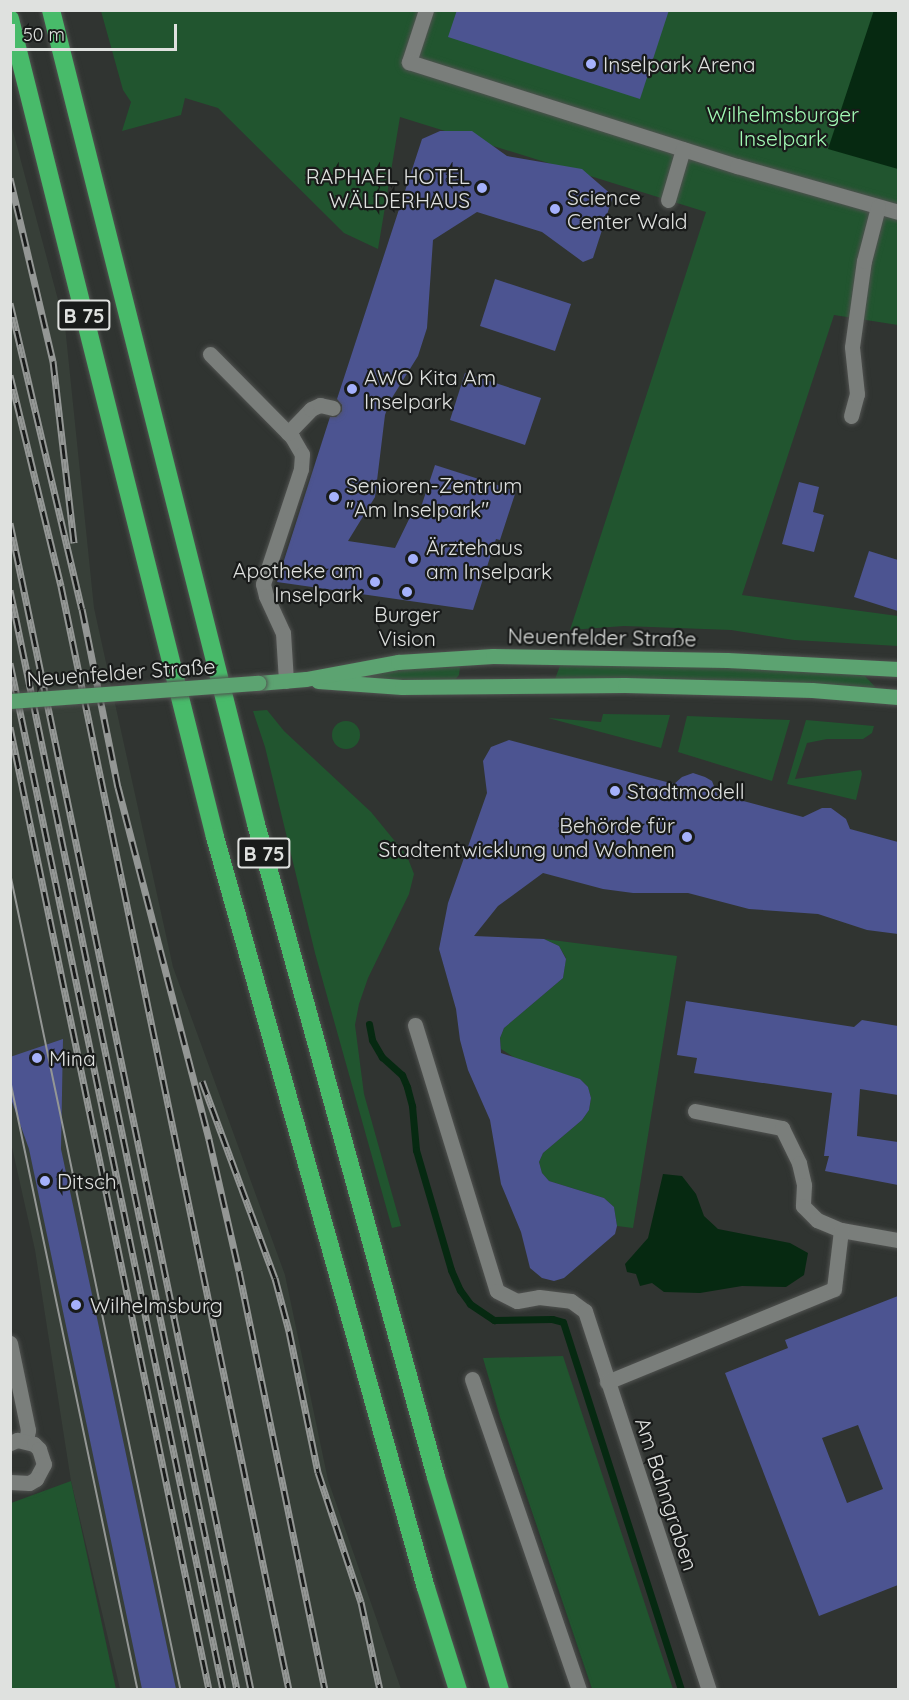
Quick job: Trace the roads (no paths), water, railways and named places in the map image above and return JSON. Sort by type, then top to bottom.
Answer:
[{"type":"highway","name":"B 75","points":[[51,10],[256,824],[436,1477],[500,1689]]},
{"type":"highway","name":"B 75","points":[[10,19],[215,837],[423,1576],[458,1689]]},
{"type":"main road","name":"Neuenfelder Straße","points":[[10,701],[286,681],[398,662],[493,656],[694,659],[898,669]]},
{"type":"main road","name":"Neuenfelder Straße","points":[[306,679],[402,687],[624,685],[812,690],[898,697]]},
{"type":"street","points":[[426,10],[409,62],[795,184],[898,212]]},
{"type":"street","points":[[668,200],[684,149]]},
{"type":"street","points":[[851,417],[857,394],[852,347],[864,261],[878,207]]},
{"type":"street","points":[[213,357],[299,446],[302,464],[265,578],[266,596],[283,633],[286,681]]},
{"type":"street","points":[[288,433],[316,406],[333,408]]},
{"type":"street","name":"Am Bahngraben","points":[[415,1025],[497,1292],[517,1301],[539,1297],[571,1301],[585,1311],[709,1689]]},
{"type":"street","points":[[695,1111],[782,1128],[799,1163],[804,1185],[803,1206],[817,1220],[841,1230],[898,1240]]},
{"type":"street","points":[[607,1382],[834,1289],[841,1230]]},
{"type":"street","points":[[10,1343],[28,1430],[26,1440]]},
{"type":"street","points":[[472,1379],[579,1689]]},
{"type":"street","points":[[10,1443],[26,1440],[39,1449],[43,1456],[41,1472],[29,1483],[10,1482]]},
{"type":"waterway","points":[[369,1024],[372,1040],[382,1057],[402,1075],[407,1087],[412,1106],[416,1150],[451,1270],[460,1290],[470,1304],[494,1320],[552,1319],[563,1322],[681,1690]]},
{"type":"tram line","points":[[10,871],[181,1690]]},
{"type":"tram line","points":[[10,1078],[138,1690]]},
{"type":"railway","points":[[10,178],[53,361],[74,543]]},
{"type":"railway","points":[[10,303],[82,609],[118,787],[209,1139],[239,1271],[325,1690]]},
{"type":"railway","points":[[10,375],[61,586],[289,1690]]},
{"type":"railway","points":[[10,523],[251,1690]]},
{"type":"railway","points":[[10,590],[237,1690]]},
{"type":"railway","points":[[10,663],[223,1690]]},
{"type":"railway","points":[[10,727],[209,1690]]},
{"type":"railway","points":[[202,1081],[275,1278],[289,1331],[318,1472],[361,1602],[380,1690]]},
{"type":"place","name":"Inselpark Arena","points":[[591,64]]},
{"type":"place","name":"RAPHAEL HOTEL WÄLDERHAUS","points":[[482,188]]},
{"type":"place","name":"Science Center Wald","points":[[555,209]]},
{"type":"place","name":"AWO Kita Am Inselpark","points":[[352,389]]},
{"type":"place","name":"Senioren-Zentrum \"Am Inselpark\"","points":[[334,497]]},
{"type":"place","name":"Ärztehaus am Inselpark","points":[[413,559]]},
{"type":"place","name":"Apotheke am Inselpark","points":[[375,582]]},
{"type":"place","name":"Burger Vision","points":[[407,592]]},
{"type":"place","name":"Stadtmodell","points":[[615,791]]},
{"type":"place","name":"Behörde für Stadtentwicklung und Wohnen","points":[[687,837]]},
{"type":"place","name":"Mina","points":[[37,1058]]},
{"type":"place","name":"Ditsch","points":[[45,1181]]},
{"type":"place","name":"Wilhelmsburg","points":[[76,1305]]},
{"type":"park label","name":"Wilhelmsburger Inselpark","points":[[783,126]]}]
